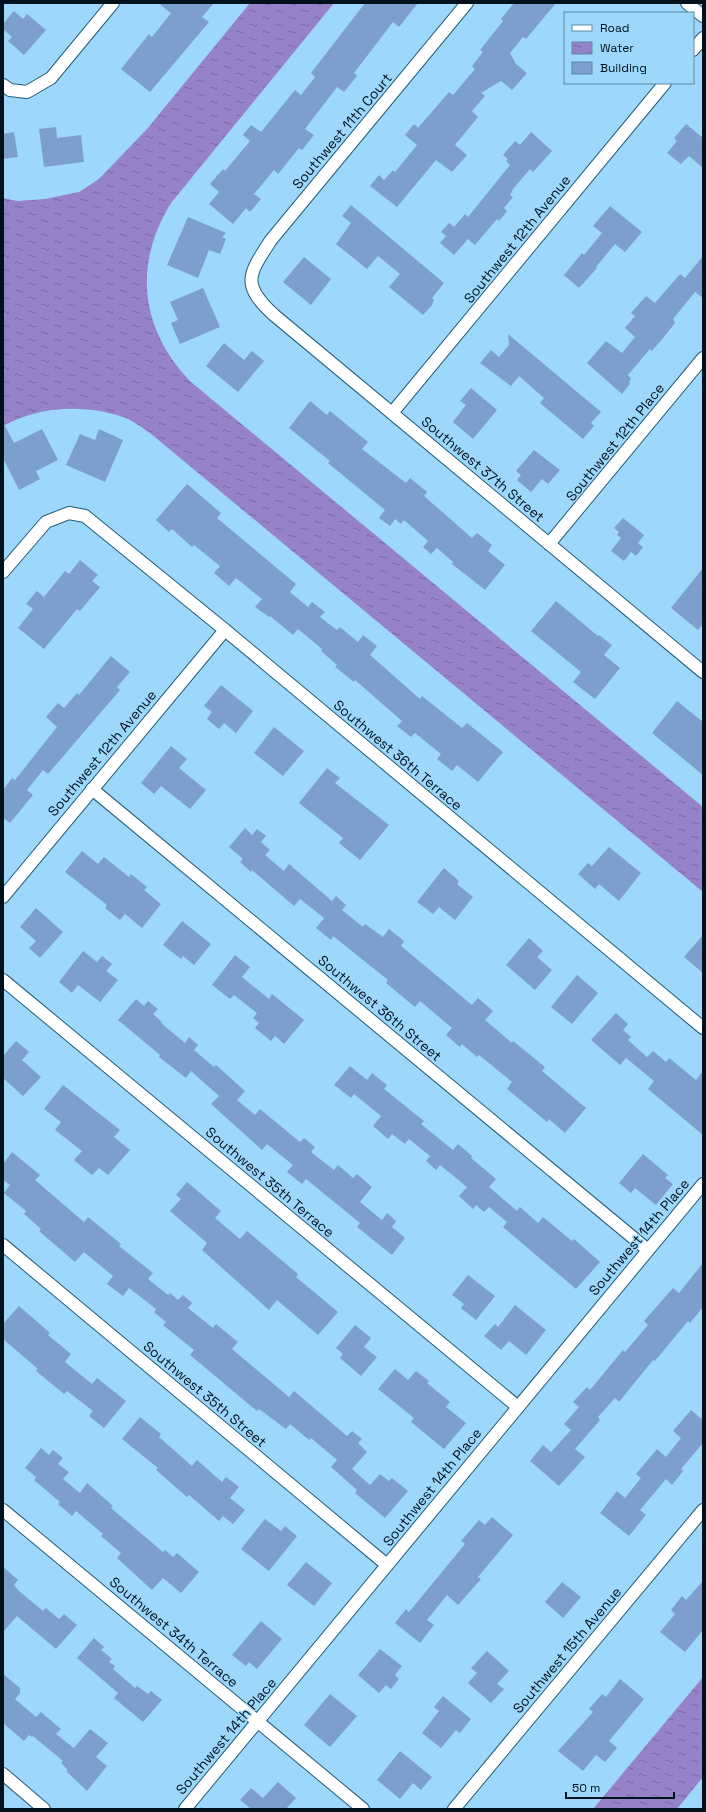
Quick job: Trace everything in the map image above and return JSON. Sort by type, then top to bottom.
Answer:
[{"type":"street","points":[[3,85],[10,90],[27,92],[51,78],[113,3]]},
{"type":"street","name":"Southwest 11th Court","points":[[250,284],[254,267],[272,240],[467,3]]},
{"type":"street","points":[[687,3],[703,16]]},
{"type":"street","points":[[694,49],[703,38]]},
{"type":"street","name":"Southwest 12th Avenue","points":[[392,413],[664,84]]},
{"type":"street","name":"Southwest 37th Street","points":[[250,284],[260,303],[703,672]]},
{"type":"street","name":"Southwest 12th Place","points":[[549,544],[703,358]]},
{"type":"street","name":"Southwest 36th Terrace","points":[[3,572],[46,522],[69,513],[85,516],[225,630],[703,1028]]},
{"type":"street","name":"Southwest 12th Avenue","points":[[3,897],[225,630]]},
{"type":"street","name":"Southwest 36th Street","points":[[92,789],[648,1250]]},
{"type":"street","name":"Southwest 35th Terrace","points":[[3,980],[518,1407]]},
{"type":"street","name":"Southwest 14th Place","points":[[185,1809],[703,1184]]},
{"type":"street","name":"Southwest 35th Street","points":[[3,1245],[387,1565]]},
{"type":"street","name":"Southwest 34th Terrace","points":[[3,1510],[363,1809]]},
{"type":"street","name":"Southwest 15th Avenue","points":[[454,1809],[703,1510]]},
{"type":"street","points":[[3,1774],[44,1809]]},
{"type":"water","points":[[250,3],[334,3],[171,203],[159,226],[151,250],[147,273],[148,296],[152,318],[161,340],[174,362],[191,382],[703,807],[703,892],[150,433],[123,417],[93,410],[77,409],[62,409],[31,414],[3,426],[3,198],[17,201],[45,199],[79,192],[99,179],[147,129]]},
{"type":"water","points":[[703,1677],[703,1777],[677,1809],[593,1809]]},
{"type":"building","points":[[158,3],[214,3],[202,17],[209,22],[150,92],[121,69],[149,34],[152,37],[171,13]]},
{"type":"building","points":[[365,3],[418,3],[399,27],[393,22],[354,73],[357,76],[344,92],[337,87],[305,129],[314,135],[302,150],[299,148],[278,174],[274,170],[254,194],[261,199],[250,212],[246,208],[233,224],[209,204],[219,192],[210,184],[223,169],[225,171],[250,141],[243,135],[251,125],[261,132],[295,90],[301,95],[315,77],[311,73]]},
{"type":"building","points":[[514,3],[556,3],[526,39],[523,37],[510,53],[516,64],[527,73],[512,90],[501,81],[481,93],[485,96],[472,111],[478,117],[455,145],[467,155],[452,172],[436,160],[397,207],[370,186],[379,175],[384,180],[393,170],[395,172],[417,145],[405,135],[414,124],[418,128],[449,92],[453,95],[475,69],[472,66],[483,52],[480,50],[503,21],[501,19]]},
{"type":"building","points":[[14,11],[23,19],[27,14],[46,30],[24,55],[8,41],[12,37],[3,29],[3,24]]},
{"type":"building","points":[[686,124],[703,138],[703,168],[689,156],[681,164],[667,153],[677,141],[674,138]]},
{"type":"building","points":[[56,127],[57,138],[81,135],[84,162],[44,167],[39,129]]},
{"type":"building","points":[[14,132],[18,157],[3,159],[3,134]]},
{"type":"building","points":[[531,132],[552,151],[533,172],[530,169],[513,189],[510,195],[513,197],[504,208],[507,211],[499,221],[497,219],[475,245],[468,239],[454,255],[440,243],[446,236],[441,232],[449,223],[454,227],[465,214],[468,217],[510,165],[506,161],[508,159],[503,155],[515,141],[520,145]]},
{"type":"building","points":[[351,205],[444,283],[432,298],[434,300],[432,305],[423,315],[389,287],[400,274],[378,256],[367,269],[336,244],[351,223],[342,216]]},
{"type":"building","points":[[610,206],[642,232],[625,252],[615,244],[596,267],[597,268],[579,288],[564,275],[582,253],[584,255],[602,233],[593,226]]},
{"type":"building","points":[[188,217],[226,233],[222,237],[226,239],[220,254],[209,250],[198,278],[167,265]]},
{"type":"building","points":[[703,256],[703,298],[695,292],[673,319],[675,323],[663,338],[652,351],[650,349],[628,375],[631,379],[629,382],[630,384],[622,394],[587,363],[606,341],[622,353],[635,337],[625,328],[635,316],[631,313],[646,296],[655,303],[680,274],[685,278]]},
{"type":"building","points":[[304,257],[331,279],[311,305],[283,282]]},
{"type":"building","points":[[203,288],[220,327],[180,344],[171,323],[178,320],[170,302]]},
{"type":"building","points":[[508,334],[601,412],[591,423],[594,426],[583,439],[540,403],[544,398],[519,376],[511,386],[480,363],[491,350],[499,357],[509,345]]},
{"type":"building","points":[[224,343],[244,360],[252,351],[264,361],[238,392],[206,366]]},
{"type":"building","points":[[471,388],[497,410],[473,439],[453,422],[466,405],[460,401]]},
{"type":"building","points":[[310,401],[327,415],[330,411],[368,442],[362,449],[406,483],[410,478],[427,492],[424,496],[472,538],[477,533],[492,545],[488,551],[505,565],[485,590],[452,564],[453,562],[437,548],[431,554],[423,547],[428,541],[404,520],[401,524],[395,519],[390,526],[379,518],[385,510],[328,463],[330,461],[289,428]]},
{"type":"building","points":[[3,422],[14,443],[42,429],[58,460],[36,471],[40,479],[19,490],[3,458]]},
{"type":"building","points":[[99,429],[123,440],[105,482],[66,465],[80,434],[95,440]]},
{"type":"building","points":[[534,450],[560,470],[548,484],[542,479],[531,492],[517,480],[521,475],[516,471]]},
{"type":"building","points":[[187,484],[221,513],[217,518],[296,584],[290,592],[308,607],[312,602],[325,612],[320,617],[337,630],[340,627],[358,642],[363,635],[377,646],[370,655],[420,699],[422,696],[462,728],[467,723],[503,752],[478,782],[457,765],[452,771],[437,759],[441,754],[415,733],[411,737],[397,726],[402,721],[355,680],[354,682],[335,667],[337,665],[321,651],[322,649],[298,629],[293,635],[270,616],[269,617],[255,607],[262,599],[236,578],[229,586],[214,573],[220,566],[194,545],[192,547],[172,529],[169,532],[156,520]]},
{"type":"building","points":[[623,518],[644,535],[638,543],[643,547],[636,556],[631,552],[624,561],[611,551],[621,538],[617,535],[619,532],[614,528]]},
{"type":"building","points":[[80,560],[98,575],[92,581],[100,587],[80,611],[77,609],[44,649],[18,628],[33,609],[26,604],[37,591],[44,597],[65,571],[69,574]]},
{"type":"building","points":[[703,568],[703,624],[698,630],[671,608]]},
{"type":"building","points":[[556,601],[598,636],[599,635],[612,645],[604,655],[620,668],[595,699],[573,682],[581,672],[531,631]]},
{"type":"building","points":[[111,656],[130,672],[117,687],[120,690],[48,774],[43,770],[27,790],[33,795],[10,823],[3,818],[3,790],[12,778],[15,780],[57,727],[46,717],[58,703],[64,708],[77,693],[79,695]]},
{"type":"building","points":[[221,685],[253,711],[236,733],[224,723],[219,729],[207,719],[212,712],[204,706]]},
{"type":"building","points":[[677,701],[703,722],[703,775],[652,733]]},
{"type":"building","points":[[274,727],[304,751],[283,776],[254,753]]},
{"type":"building","points":[[171,746],[187,759],[179,768],[206,790],[190,809],[161,786],[154,794],[141,783]]},
{"type":"building","points":[[327,768],[340,778],[335,783],[389,825],[360,860],[339,843],[343,838],[299,803]]},
{"type":"building","points":[[245,828],[252,835],[257,829],[266,836],[261,842],[270,850],[265,855],[284,871],[289,864],[332,901],[336,896],[346,905],[342,910],[363,927],[365,924],[383,937],[389,929],[404,941],[401,946],[472,1005],[478,998],[493,1011],[485,1020],[512,1043],[513,1041],[545,1067],[542,1071],[586,1108],[565,1133],[549,1119],[547,1122],[507,1089],[512,1082],[479,1055],[477,1057],[462,1044],[460,1047],[446,1035],[452,1028],[420,1001],[415,1007],[386,983],[388,980],[333,936],[331,940],[316,928],[324,918],[300,899],[294,906],[252,870],[251,872],[240,862],[243,859],[229,847]]},
{"type":"building","points":[[609,847],[641,873],[619,901],[599,884],[595,889],[578,874],[588,863],[592,866]]},
{"type":"building","points":[[82,851],[98,864],[104,857],[129,877],[131,874],[147,887],[144,890],[161,904],[142,928],[125,914],[120,920],[105,908],[107,905],[65,872]]},
{"type":"building","points":[[444,868],[459,881],[457,884],[473,897],[455,920],[439,907],[433,914],[417,902]]},
{"type":"building","points":[[36,908],[63,932],[40,958],[29,948],[36,941],[20,927]]},
{"type":"building","points":[[182,921],[211,944],[194,965],[183,956],[181,959],[163,945]]},
{"type":"building","points":[[703,935],[703,973],[684,957]]},
{"type":"building","points":[[529,938],[543,951],[537,957],[552,970],[535,990],[506,965]]},
{"type":"building","points":[[83,951],[97,962],[102,956],[112,964],[106,971],[118,980],[100,1002],[78,985],[72,993],[59,982]]},
{"type":"building","points":[[235,955],[250,967],[242,977],[269,999],[272,994],[304,1020],[284,1044],[275,1036],[271,1041],[255,1028],[259,1023],[253,1018],[257,1013],[234,995],[230,999],[212,985]]},
{"type":"building","points":[[577,975],[598,993],[572,1024],[551,1007]]},
{"type":"building","points":[[136,999],[144,1006],[148,1001],[158,1009],[153,1014],[162,1022],[161,1023],[185,1043],[189,1037],[198,1045],[194,1050],[214,1067],[216,1065],[245,1091],[237,1100],[255,1115],[260,1109],[300,1142],[304,1138],[315,1147],[311,1152],[334,1170],[338,1165],[353,1178],[357,1174],[372,1187],[360,1202],[382,1220],[387,1213],[396,1221],[392,1227],[405,1238],[392,1255],[357,1227],[360,1223],[306,1179],[302,1184],[287,1172],[293,1165],[267,1144],[262,1150],[211,1104],[219,1096],[191,1071],[186,1078],[159,1057],[160,1055],[118,1020]]},
{"type":"building","points":[[616,1013],[628,1024],[623,1030],[631,1037],[628,1040],[647,1057],[653,1051],[666,1062],[669,1058],[696,1080],[703,1071],[703,1135],[648,1089],[654,1081],[626,1058],[620,1065],[591,1040]]},
{"type":"building","points":[[16,1041],[29,1052],[22,1060],[41,1077],[23,1096],[3,1078],[3,1056]]},
{"type":"building","points":[[350,1066],[367,1080],[372,1073],[387,1085],[384,1089],[424,1121],[421,1124],[453,1150],[458,1144],[472,1156],[471,1158],[496,1179],[489,1187],[517,1211],[520,1207],[538,1223],[543,1217],[572,1241],[574,1239],[600,1262],[576,1289],[503,1227],[507,1222],[489,1207],[484,1212],[476,1205],[473,1209],[459,1196],[467,1187],[440,1165],[436,1170],[426,1161],[430,1156],[409,1139],[405,1144],[392,1134],[388,1139],[373,1126],[381,1116],[354,1094],[351,1098],[334,1085]]},
{"type":"building","points":[[63,1085],[120,1130],[114,1137],[130,1150],[108,1175],[99,1168],[92,1175],[74,1160],[82,1151],[55,1130],[61,1122],[44,1109]]},
{"type":"building","points":[[12,1152],[40,1175],[35,1180],[84,1222],[88,1217],[121,1244],[119,1246],[153,1273],[148,1279],[168,1295],[170,1293],[178,1300],[183,1295],[192,1303],[188,1308],[213,1328],[216,1324],[238,1342],[232,1349],[289,1397],[294,1391],[347,1436],[352,1431],[362,1439],[358,1443],[367,1452],[352,1469],[370,1485],[380,1474],[389,1481],[392,1478],[408,1491],[385,1518],[355,1493],[357,1490],[331,1467],[337,1460],[311,1438],[309,1440],[290,1424],[286,1429],[259,1409],[257,1411],[190,1355],[194,1350],[163,1325],[166,1322],[154,1312],[156,1309],[129,1288],[123,1296],[107,1284],[113,1276],[84,1252],[75,1262],[39,1231],[41,1229],[24,1214],[26,1211],[4,1193],[10,1185],[3,1180],[3,1164]]},
{"type":"building","points":[[643,1154],[668,1175],[665,1178],[673,1184],[656,1205],[635,1188],[631,1193],[619,1183]]},
{"type":"building","points":[[187,1182],[221,1211],[215,1218],[240,1239],[247,1231],[298,1274],[296,1277],[338,1312],[318,1335],[277,1300],[269,1310],[202,1250],[207,1243],[170,1211],[181,1199],[176,1195]]},
{"type":"building","points":[[703,1263],[703,1307],[690,1323],[688,1321],[655,1361],[653,1360],[619,1402],[615,1398],[598,1417],[600,1420],[575,1449],[585,1457],[559,1486],[530,1461],[543,1445],[551,1452],[571,1430],[564,1424],[579,1407],[573,1402],[587,1387],[590,1390],[623,1350],[625,1352],[648,1325],[644,1321],[673,1288],[679,1293]]},
{"type":"building","points":[[468,1275],[495,1296],[476,1320],[461,1308],[464,1304],[452,1295]]},
{"type":"building","points":[[515,1305],[546,1330],[526,1355],[509,1341],[501,1350],[484,1336],[495,1324],[498,1327]]},
{"type":"building","points":[[19,1306],[50,1333],[48,1335],[71,1354],[65,1362],[92,1384],[97,1378],[126,1401],[104,1428],[89,1416],[93,1411],[67,1391],[64,1394],[36,1371],[38,1369],[3,1339],[3,1324]]},
{"type":"building","points":[[355,1325],[371,1338],[364,1347],[377,1357],[361,1376],[340,1358],[343,1354],[336,1348]]},
{"type":"building","points":[[395,1369],[408,1380],[416,1371],[429,1381],[427,1383],[450,1402],[446,1407],[466,1423],[444,1449],[411,1422],[414,1418],[378,1389]]},
{"type":"building","points":[[691,1410],[703,1420],[703,1443],[681,1469],[683,1471],[672,1485],[666,1479],[640,1510],[646,1515],[629,1536],[600,1513],[617,1491],[625,1498],[641,1478],[636,1474],[657,1449],[666,1457],[681,1438],[673,1431]]},
{"type":"building","points":[[140,1417],[161,1434],[159,1437],[192,1466],[197,1460],[222,1482],[226,1477],[239,1487],[230,1498],[245,1510],[233,1524],[223,1516],[219,1521],[189,1495],[187,1497],[156,1470],[158,1468],[122,1439]]},
{"type":"building","points":[[41,1448],[49,1455],[53,1450],[63,1458],[58,1464],[69,1472],[63,1479],[80,1493],[87,1483],[113,1506],[111,1508],[163,1552],[165,1550],[173,1557],[177,1553],[199,1572],[181,1593],[163,1578],[152,1590],[117,1558],[121,1553],[101,1536],[103,1534],[76,1511],[72,1516],[58,1504],[60,1502],[34,1480],[36,1477],[25,1468]]},
{"type":"building","points":[[492,1517],[513,1535],[478,1577],[481,1579],[458,1605],[447,1595],[427,1620],[434,1625],[420,1643],[395,1623],[406,1609],[409,1612],[465,1544],[461,1541],[479,1520],[485,1525]]},
{"type":"building","points":[[265,1519],[281,1531],[285,1526],[297,1536],[269,1571],[241,1549]]},
{"type":"building","points":[[306,1562],[332,1583],[314,1606],[287,1585]]},
{"type":"building","points":[[3,1567],[18,1580],[14,1585],[19,1591],[43,1611],[46,1608],[59,1619],[64,1614],[77,1625],[56,1649],[17,1616],[3,1632]]},
{"type":"building","points":[[703,1581],[703,1630],[685,1652],[660,1632],[675,1614],[671,1610],[682,1596],[686,1600]]},
{"type":"building","points":[[562,1582],[581,1597],[563,1618],[545,1602]]},
{"type":"building","points":[[261,1621],[282,1639],[257,1669],[249,1662],[246,1666],[232,1655]]},
{"type":"building","points":[[94,1638],[104,1647],[101,1650],[112,1659],[109,1662],[115,1666],[113,1669],[135,1688],[137,1686],[148,1694],[151,1691],[162,1700],[143,1722],[114,1698],[118,1693],[77,1658]]},
{"type":"building","points":[[380,1649],[402,1666],[395,1675],[399,1679],[391,1689],[386,1685],[379,1693],[358,1675]]},
{"type":"building","points":[[487,1651],[509,1671],[497,1684],[504,1689],[491,1703],[468,1683],[477,1673],[471,1668]]},
{"type":"building","points":[[3,1674],[20,1688],[20,1693],[15,1699],[36,1717],[41,1712],[61,1729],[56,1734],[74,1748],[90,1729],[108,1743],[96,1757],[107,1766],[87,1791],[66,1771],[68,1770],[61,1763],[63,1761],[33,1736],[32,1737],[29,1735],[24,1741],[3,1723]]},
{"type":"building","points":[[620,1679],[644,1699],[609,1741],[617,1748],[605,1762],[596,1755],[583,1771],[558,1751],[593,1712],[589,1709],[602,1694],[606,1697]]},
{"type":"building","points":[[330,1694],[357,1716],[330,1747],[304,1725]]},
{"type":"building","points":[[443,1696],[471,1719],[460,1733],[456,1730],[441,1748],[422,1733],[439,1711],[434,1707]]},
{"type":"building","points":[[400,1751],[432,1777],[421,1790],[413,1783],[400,1799],[377,1780]]},
{"type":"building","points":[[278,1782],[296,1798],[286,1809],[251,1809],[240,1800],[251,1788],[263,1798]]}]
